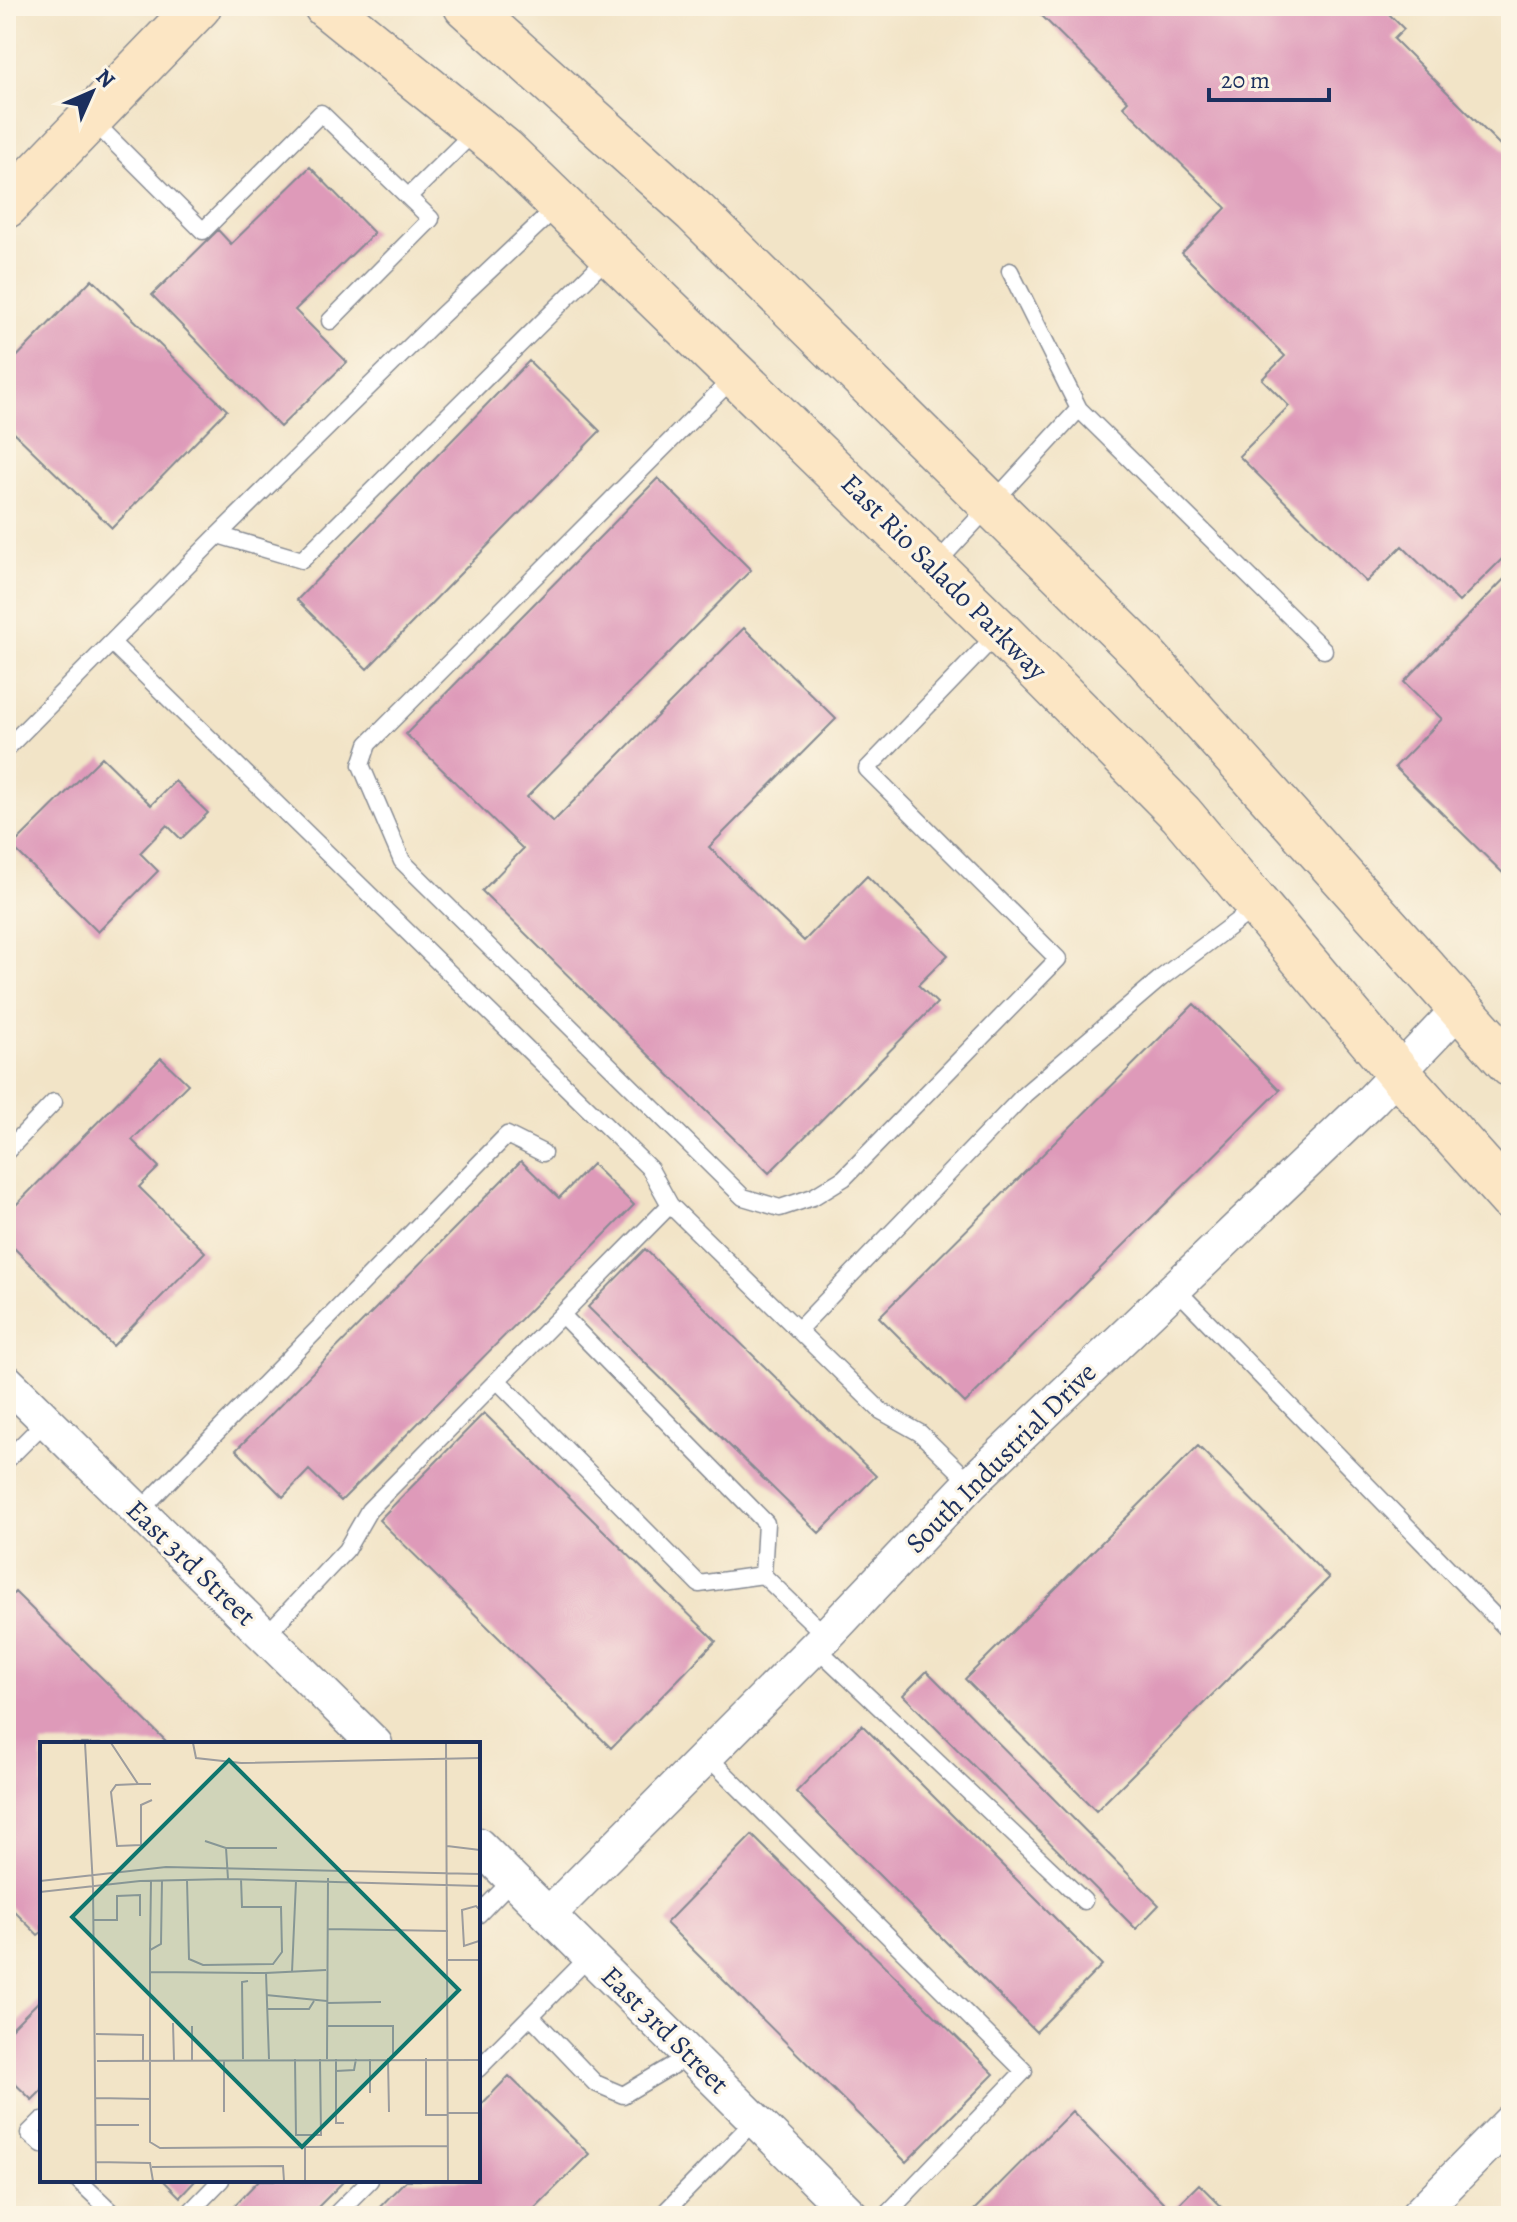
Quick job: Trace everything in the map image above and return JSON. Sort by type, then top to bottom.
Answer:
[{"type":"main road","points":[[6,206],[199,6]]},
{"type":"main road","name":"East Rio Salado Parkway","points":[[326,6],[504,150],[934,566],[1181,814],[1399,1074],[1511,1199]]},
{"type":"main road","points":[[466,6],[695,212],[1143,654],[1511,1065]]},
{"type":"street","name":"South Industrial Drive","points":[[549,1914],[821,1642],[971,1483],[1399,1074],[1460,1008]]},
{"type":"street","name":"East 3rd Street","points":[[6,1381],[373,1742]]},
{"type":"street","name":"East 3rd Street","points":[[480,1847],[591,1955],[845,2214]]},
{"type":"street","points":[[1417,2216],[1511,2121]]},
{"type":"lane","points":[[91,119],[203,231],[321,113],[431,219],[330,321]]},
{"type":"lane","points":[[408,197],[477,129]]},
{"type":"lane","points":[[6,749],[218,535],[560,204]]},
{"type":"lane","points":[[218,535],[302,560],[611,254]]},
{"type":"lane","points":[[1010,271],[1079,409],[1324,650]]},
{"type":"lane","points":[[736,375],[368,744],[361,765],[402,861],[743,1197],[780,1208],[813,1197],[844,1178],[1058,959],[867,769],[999,631]]},
{"type":"lane","points":[[934,566],[1079,409]]},
{"type":"lane","points":[[112,643],[650,1169],[670,1205],[881,1411],[920,1433],[971,1483]]},
{"type":"lane","points":[[798,1330],[1025,1094],[1161,978],[1258,905]]},
{"type":"lane","points":[[6,1152],[54,1102]]},
{"type":"lane","points":[[139,1512],[507,1135],[543,1153]]},
{"type":"lane","points":[[265,1636],[346,1550],[369,1510],[670,1205]]},
{"type":"lane","points":[[1175,1288],[1511,1633]]},
{"type":"lane","points":[[562,1315],[766,1523],[763,1575],[821,1642],[1084,1901]]},
{"type":"lane","points":[[497,1380],[699,1584],[763,1575]]},
{"type":"lane","points":[[6,1461],[46,1421]]},
{"type":"lane","points":[[707,1756],[1024,2071],[885,2216]]},
{"type":"lane","points":[[480,1913],[513,1879]]},
{"type":"lane","points":[[480,2067],[591,1955]]},
{"type":"lane","points":[[531,2016],[595,2083],[623,2095],[690,2055]]},
{"type":"lane","points":[[661,2216],[755,2120]]},
{"type":"lane","points":[[40,2122],[29,2133],[40,2143]]},
{"type":"lane","points":[[80,2182],[116,2216]]},
{"type":"lane","points":[[186,2216],[219,2182]]},
{"type":"lane","points":[[334,2216],[368,2182]]},
{"type":"building","points":[[1381,6],[1404,29],[1394,39],[1511,156],[1511,550],[1459,602],[1402,546],[1366,582],[1239,456],[1289,406],[1262,379],[1285,356],[1182,253],[1226,208],[1123,106],[1128,101],[1034,8]]},
{"type":"building","points":[[310,167],[374,233],[295,310],[347,362],[280,427],[152,295],[218,230],[231,244]]},
{"type":"building","points":[[92,279],[227,410],[112,528],[6,425],[6,368]]},
{"type":"building","points":[[529,361],[600,431],[367,669],[297,600]]},
{"type":"building","points":[[658,478],[751,570],[527,797],[553,822],[744,628],[836,719],[709,847],[804,941],[867,876],[948,955],[918,985],[937,1003],[769,1173],[482,891],[523,849],[406,734]]},
{"type":"building","points":[[1511,572],[1511,881],[1395,767],[1442,719],[1404,682]]},
{"type":"building","points":[[102,757],[151,805],[175,781],[208,813],[181,839],[167,825],[140,853],[158,871],[98,932],[12,846]]},
{"type":"building","points":[[1194,1004],[1280,1090],[965,1403],[879,1317]]},
{"type":"building","points":[[161,1058],[188,1084],[132,1140],[159,1167],[139,1187],[205,1252],[113,1346],[6,1240],[6,1215]]},
{"type":"building","points":[[521,1161],[559,1198],[592,1164],[634,1205],[341,1501],[309,1470],[283,1497],[236,1450]]},
{"type":"building","points":[[645,1249],[876,1476],[819,1533],[588,1307]]},
{"type":"building","points":[[484,1413],[716,1641],[611,1748],[379,1520]]},
{"type":"building","points":[[1198,1446],[1329,1578],[1096,1811],[965,1679]]},
{"type":"building","points":[[15,1592],[167,1742],[40,1742],[38,1935],[6,1903],[6,1601]]},
{"type":"building","points":[[927,1671],[1159,1905],[1136,1929],[903,1695]]},
{"type":"building","points":[[862,1725],[1102,1965],[1036,2032],[796,1792]]},
{"type":"building","points":[[752,1835],[994,2074],[906,2162],[666,1923]]},
{"type":"building","points":[[40,2000],[40,2092],[32,2100],[6,2075],[6,2034]]},
{"type":"building","points":[[509,2076],[589,2154],[527,2216],[371,2216],[404,2182],[480,2182],[480,2106]]},
{"type":"building","points":[[1072,2111],[1172,2211],[1199,2184],[1231,2216],[968,2216]]},
{"type":"building","points":[[165,2182],[194,2182],[180,2197]]},
{"type":"building","points":[[257,2182],[343,2182],[309,2216],[224,2216]]}]
